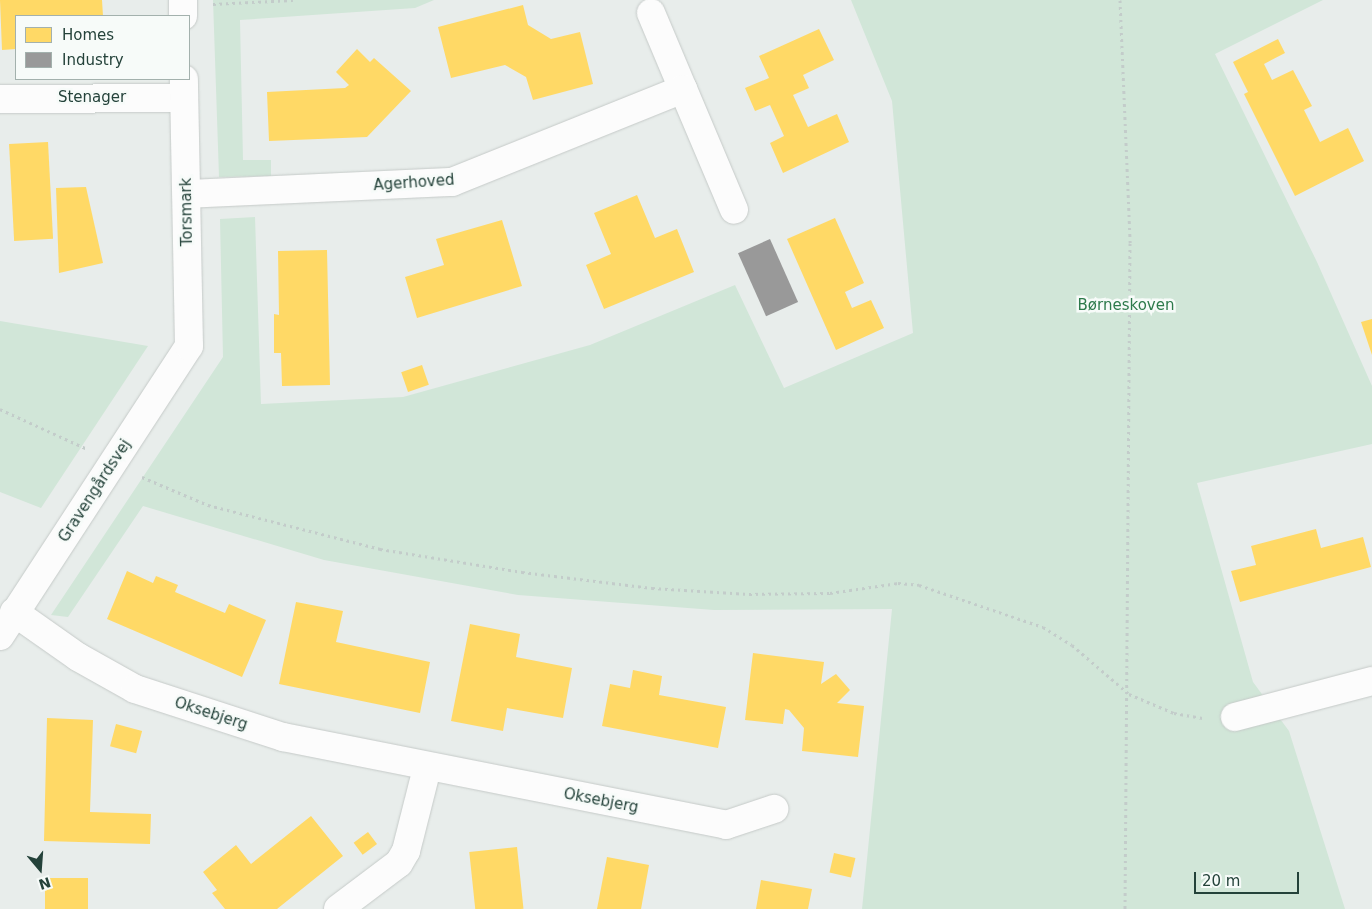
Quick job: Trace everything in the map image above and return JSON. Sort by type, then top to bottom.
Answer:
[{"type":"street","points":[[651,13],[734,210]]},
{"type":"street","name":"Stenager","points":[[0,99],[184,88]]},
{"type":"street","name":"Torsmark","points":[[184,88],[189,346]]},
{"type":"street","name":"Agerhoved","points":[[187,194],[452,182],[683,89]]},
{"type":"street","name":"Gravengårdsvej","points":[[0,636],[189,346]]},
{"type":"street","name":"Oksebjerg","points":[[14,612],[78,657],[135,689],[282,736],[427,768],[726,825],[774,809]]},
{"type":"street","points":[[1235,716],[1372,681]]},
{"type":"street","points":[[338,909],[399,863],[406,851],[427,768]]},
{"type":"path","points":[[183,7],[293,0]]},
{"type":"path","points":[[1120,0],[1130,243],[1129,694],[1125,909]]},
{"type":"path","points":[[0,409],[208,506],[380,549],[522,572],[652,588],[749,594],[830,593],[898,582],[919,585],[1043,627],[1072,645],[1129,694],[1174,713],[1224,721],[1235,716]]},
{"type":"green space","points":[[213,0],[434,0],[415,8],[240,20],[243,160],[271,160],[271,176],[219,177]]},
{"type":"green space","name":"Børneskoven","points":[[851,0],[1323,0],[1215,54],[1317,262],[1372,386],[1372,444],[1197,483],[1253,682],[1289,731],[1345,909],[862,909],[892,609],[714,610],[518,595],[324,560],[143,506],[68,617],[51,615],[223,357],[220,219],[255,217],[261,404],[403,397],[590,345],[735,285],[784,388],[913,333],[892,101]]},
{"type":"green space","points":[[0,321],[148,346],[41,508],[0,492]]},
{"type":"building: Homes","points":[[0,0],[102,0],[103,15],[15,15],[15,49],[2,50]]},
{"type":"building: Homes","points":[[523,5],[528,25],[551,39],[580,32],[593,84],[533,100],[526,77],[505,65],[451,78],[438,27]]},
{"type":"building: Homes","points":[[819,29],[834,60],[803,75],[809,88],[793,95],[808,127],[837,114],[849,142],[783,173],[770,143],[784,136],[770,105],[755,111],[745,88],[769,78],[759,56]]},
{"type":"building: Homes","points":[[1278,39],[1285,53],[1264,64],[1272,80],[1293,70],[1312,106],[1304,110],[1320,142],[1348,128],[1364,161],[1295,196],[1244,94],[1248,92],[1233,62]]},
{"type":"building: Homes","points":[[357,49],[370,62],[374,58],[411,91],[367,137],[269,141],[267,92],[345,88],[349,85],[336,72]]},
{"type":"building: Homes","points":[[48,142],[53,239],[14,241],[9,144]]},
{"type":"building: Homes","points":[[86,187],[103,263],[59,273],[56,188]]},
{"type":"building: Homes","points":[[637,195],[655,238],[677,229],[694,272],[604,309],[586,265],[611,254],[594,213]]},
{"type":"building: Homes","points":[[835,218],[864,283],[845,292],[852,308],[871,300],[884,328],[836,350],[787,239]]},
{"type":"building: Homes","points":[[502,220],[522,286],[417,318],[405,277],[444,265],[436,239]]},
{"type":"building: Homes","points":[[327,250],[330,385],[282,386],[281,353],[274,353],[274,314],[279,315],[278,251]]},
{"type":"building: Homes","points":[[1372,319],[1372,355],[1361,322]]},
{"type":"building: Homes","points":[[422,365],[429,385],[408,392],[401,372]]},
{"type":"building: Homes","points":[[1316,529],[1321,548],[1363,537],[1371,567],[1240,602],[1231,571],[1256,565],[1251,546]]},
{"type":"building: Homes","points":[[127,571],[153,583],[156,576],[178,585],[175,592],[225,613],[229,604],[266,620],[242,677],[107,619]]},
{"type":"building: Homes","points":[[296,602],[343,611],[336,642],[430,662],[420,713],[279,684]]},
{"type":"building: Homes","points":[[470,624],[520,634],[516,657],[572,668],[563,718],[507,708],[503,731],[451,721]]},
{"type":"building: Homes","points":[[753,653],[824,662],[821,684],[836,674],[850,690],[837,703],[864,706],[858,757],[802,751],[804,728],[789,710],[785,709],[783,724],[745,720]]},
{"type":"building: Homes","points":[[633,670],[662,676],[659,695],[726,707],[718,748],[602,726],[610,684],[630,688]]},
{"type":"building: Homes","points":[[47,718],[93,720],[90,812],[151,814],[150,844],[44,841]]},
{"type":"building: Homes","points":[[116,724],[142,731],[136,753],[110,746]]},
{"type":"building: Homes","points":[[311,816],[343,856],[277,909],[225,909],[212,893],[217,890],[203,872],[236,845],[251,864]]},
{"type":"building: Homes","points":[[368,832],[377,844],[363,855],[354,843]]},
{"type":"building: Homes","points":[[517,847],[523,909],[475,909],[469,852]]},
{"type":"building: Homes","points":[[834,853],[855,858],[851,877],[830,872]]},
{"type":"building: Homes","points":[[607,857],[649,865],[641,909],[597,909]]},
{"type":"building: Homes","points":[[45,878],[88,878],[88,909],[45,909]]},
{"type":"building: Homes","points":[[761,880],[812,889],[808,909],[756,909]]},
{"type":"building: Industry","points":[[770,239],[798,302],[766,316],[738,253]]}]
